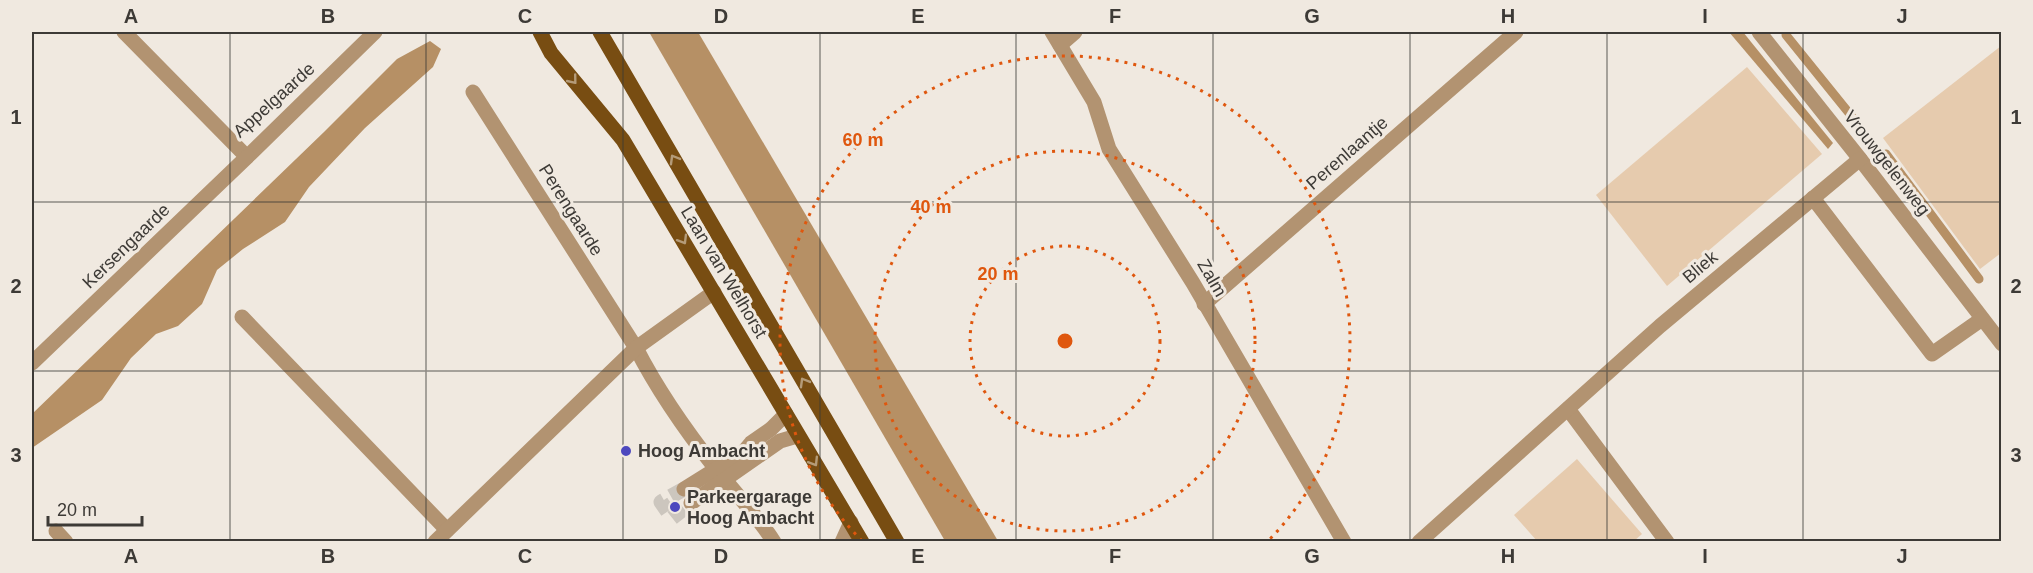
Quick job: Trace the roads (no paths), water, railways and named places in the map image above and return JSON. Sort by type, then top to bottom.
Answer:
[{"type":"main road","name":"Laan van Welhorst","points":[[540,32],[551,53],[623,140],[862,542]]},
{"type":"main road","name":"Laan van Welhorst","points":[[600,32],[897,542]]},
{"type":"street","name":"Appelgaarde","points":[[124,32],[246,157],[375,32]]},
{"type":"street","points":[[1056,38],[1075,32]]},
{"type":"street","name":"Perenlaantje","points":[[1204,304],[1516,32]]},
{"type":"street","name":"Vrouwgelenweg","points":[[1759,32],[1860,159],[2001,344]]},
{"type":"street","name":"Zalm","points":[[1056,38],[1094,102],[1109,149],[1204,304],[1344,542]]},
{"type":"street","name":"Perengaarde","points":[[473,92],[636,348],[654,383],[721,474],[759,519],[774,542]]},
{"type":"street","name":"Kersengaarde","points":[[32,363],[246,157]]},
{"type":"street","name":"Bliek","points":[[1419,542],[1660,326],[1860,159]]},
{"type":"street","points":[[1813,198],[1932,354],[1982,319]]},
{"type":"street","points":[[435,542],[636,348],[714,292]]},
{"type":"street","points":[[242,317],[447,530]]},
{"type":"street","points":[[1568,409],[1667,542]]},
{"type":"street","points":[[721,474],[786,414]]},
{"type":"street","points":[[688,496],[721,474],[780,441],[797,436]]},
{"type":"street","points":[[842,542],[851,522]]},
{"type":"waterway","points":[[1786,35],[1853,118]]},
{"type":"waterway","points":[[1886,154],[1979,279]]},
{"type":"tunnel","points":[[684,489],[661,502],[672,518],[691,503]]},
{"type":"place","name":"Hoog Ambacht","points":[[626,451]]},
{"type":"place","name":"Parkeergarage Hoog Ambacht","points":[[675,507]]}]
